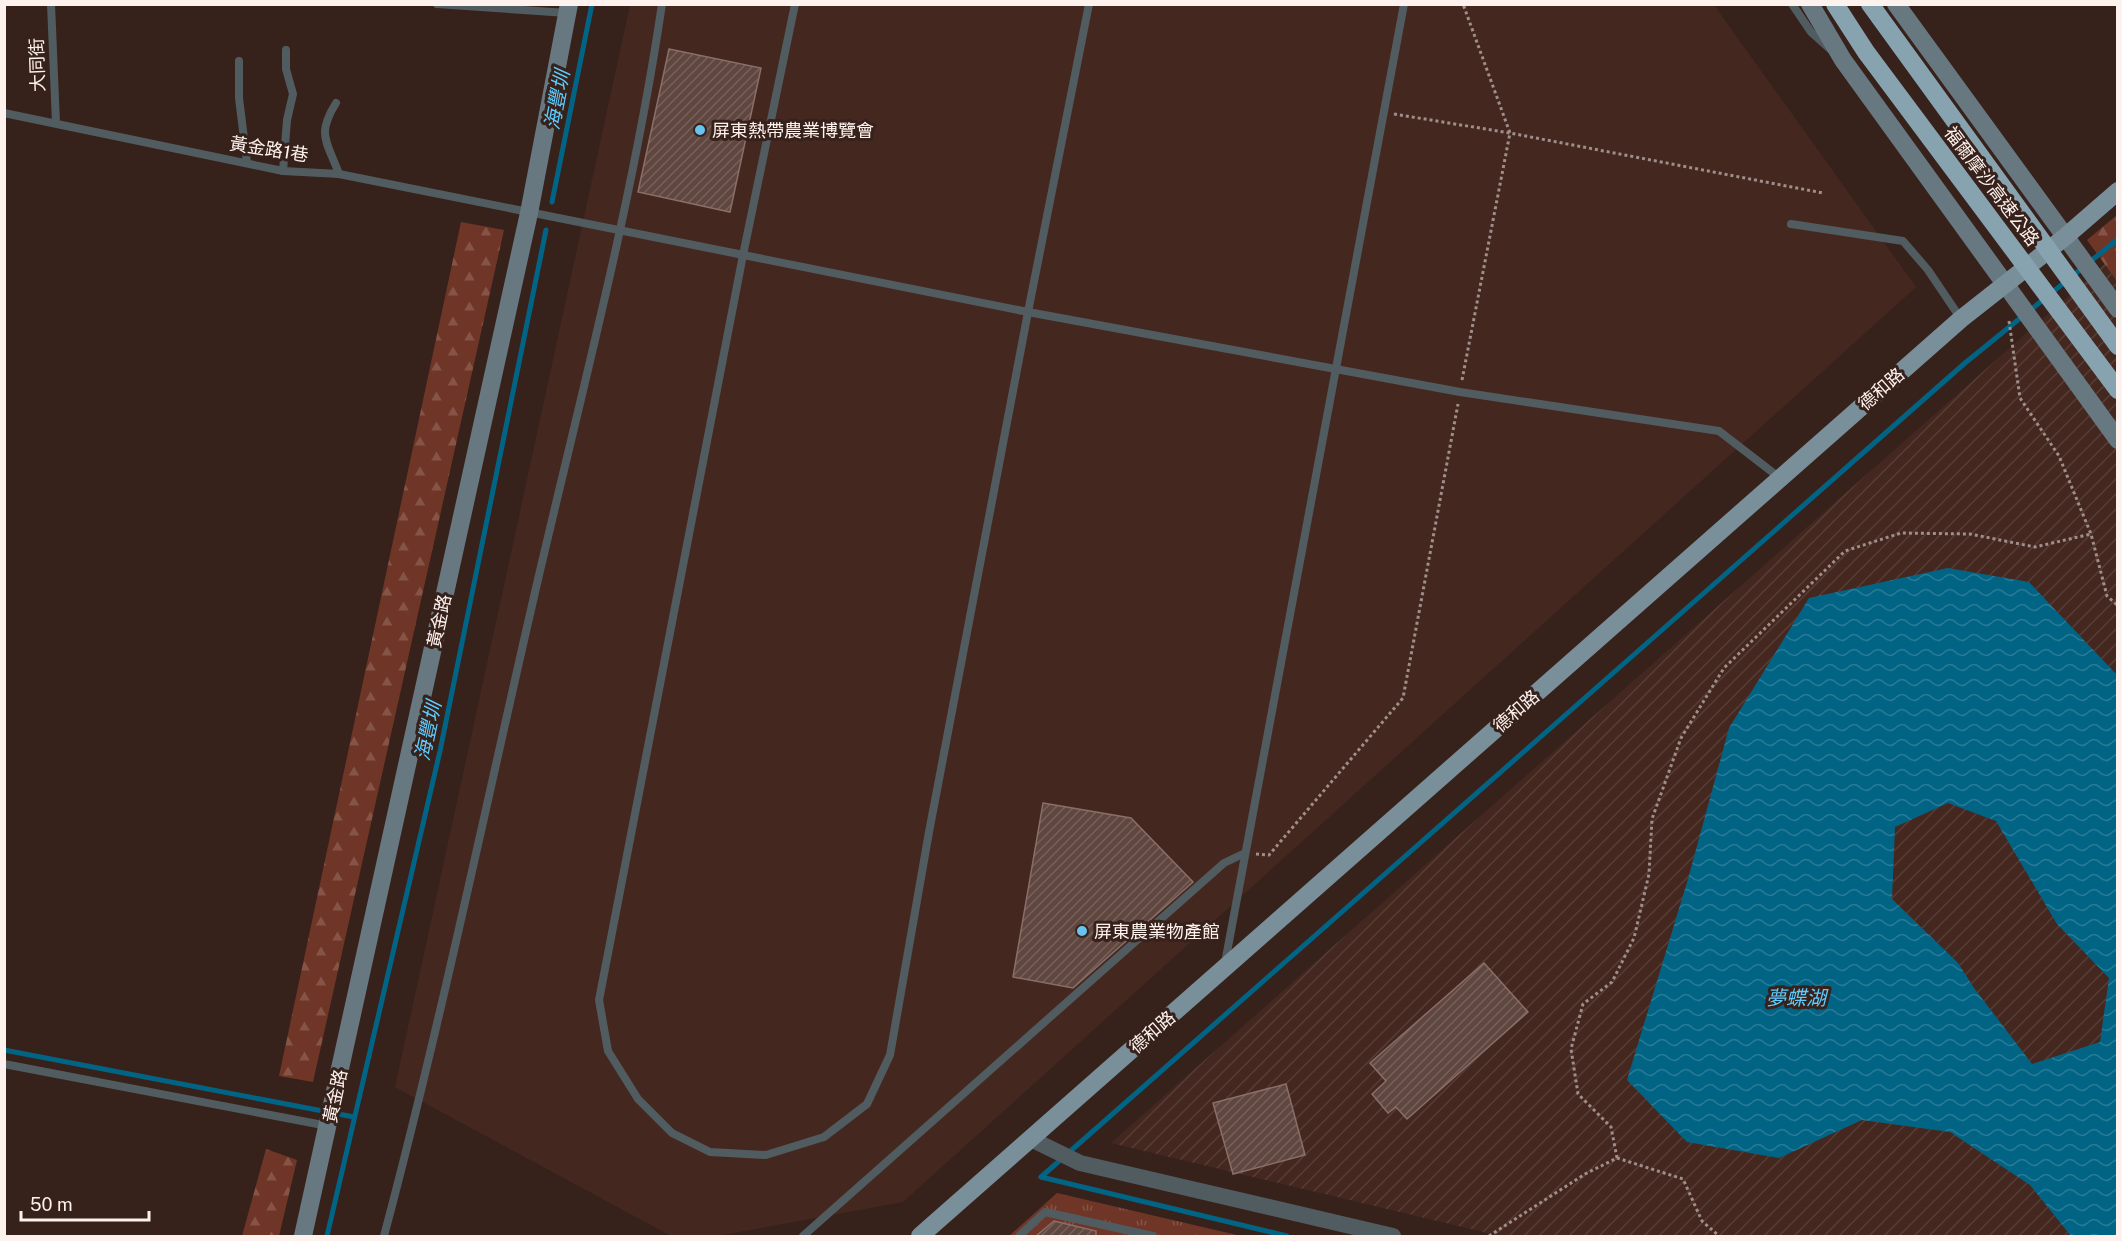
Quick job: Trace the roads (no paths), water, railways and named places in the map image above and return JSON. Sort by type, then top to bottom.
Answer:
[{"type":"highway","name":"福爾摩沙高速公路","points":[[1835,4],[1866,52],[2118,390]]},
{"type":"highway","name":"福爾摩沙高速公路","points":[[1870,4],[2118,346]]},
{"type":"main road","name":"德和路","points":[[920,1236],[1961,319],[2065,237],[2118,191]]},
{"type":"street","points":[[1810,4],[1843,60],[2118,440]]},
{"type":"street","points":[[1896,4],[2118,309]]},
{"type":"street","name":"黃金路","points":[[303,1236],[329,1127],[529,213],[568,9]]},
{"type":"street","points":[[1031,1139],[1080,1163],[1393,1236]]},
{"type":"lane","name":"大同街","points":[[51,4],[56,123]]},
{"type":"lane","points":[[437,4],[568,9]]},
{"type":"lane","points":[[384,1236],[415,1118],[620,230],[653,64],[662,4]]},
{"type":"lane","points":[[795,4],[742,255],[599,1000],[608,1052],[638,1099],[672,1133],[710,1152],[766,1155],[824,1137],[867,1104],[890,1055],[929,832],[1089,4]]},
{"type":"lane","points":[[1224,969],[1404,4]]},
{"type":"lane","points":[[1791,4],[1811,32],[1843,60]]},
{"type":"lane","points":[[283,171],[286,120],[293,94],[286,69],[286,50]]},
{"type":"lane","points":[[239,61],[239,98],[247,164]]},
{"type":"lane","points":[[336,103],[326,118],[324,134],[339,174]]},
{"type":"lane","name":"黃金路1巷","points":[[4,113],[283,171],[339,174],[1028,312],[1460,392],[1719,431],[1780,478]]},
{"type":"lane","points":[[1791,224],[1903,241],[1928,270],[1961,319]]},
{"type":"lane","points":[[803,1236],[1224,863],[1245,853]]},
{"type":"lane","points":[[4,1064],[329,1127]]},
{"type":"lane","points":[[1019,1236],[1045,1212],[1153,1236]]},
{"type":"water","name":"夢蝶湖","points":[[1948,568],[2029,582],[2117,675],[2117,1236],[2071,1236],[2030,1185],[1950,1132],[1862,1120],[1779,1158],[1687,1142],[1627,1080],[1688,879],[1729,728],[1809,598]],"holes":[[[1948,803],[1996,821],[2057,924],[2109,978],[2100,1042],[2032,1064],[1974,988],[1958,963],[1892,899],[1895,827]]]},
{"type":"waterway","name":"海豐圳","points":[[552,202],[592,4]]},
{"type":"waterway","name":"海豐圳","points":[[327,1236],[440,751],[546,230]]},
{"type":"waterway","points":[[1041,1177],[1965,363],[2118,239]]},
{"type":"waterway","points":[[4,1050],[354,1117]]},
{"type":"waterway","points":[[1041,1177],[1287,1236]]},
{"type":"place","name":"屏東熱帶農業博覽會","points":[[700,130]]},
{"type":"place","name":"屏東農業物產館","points":[[1082,931]]}]
